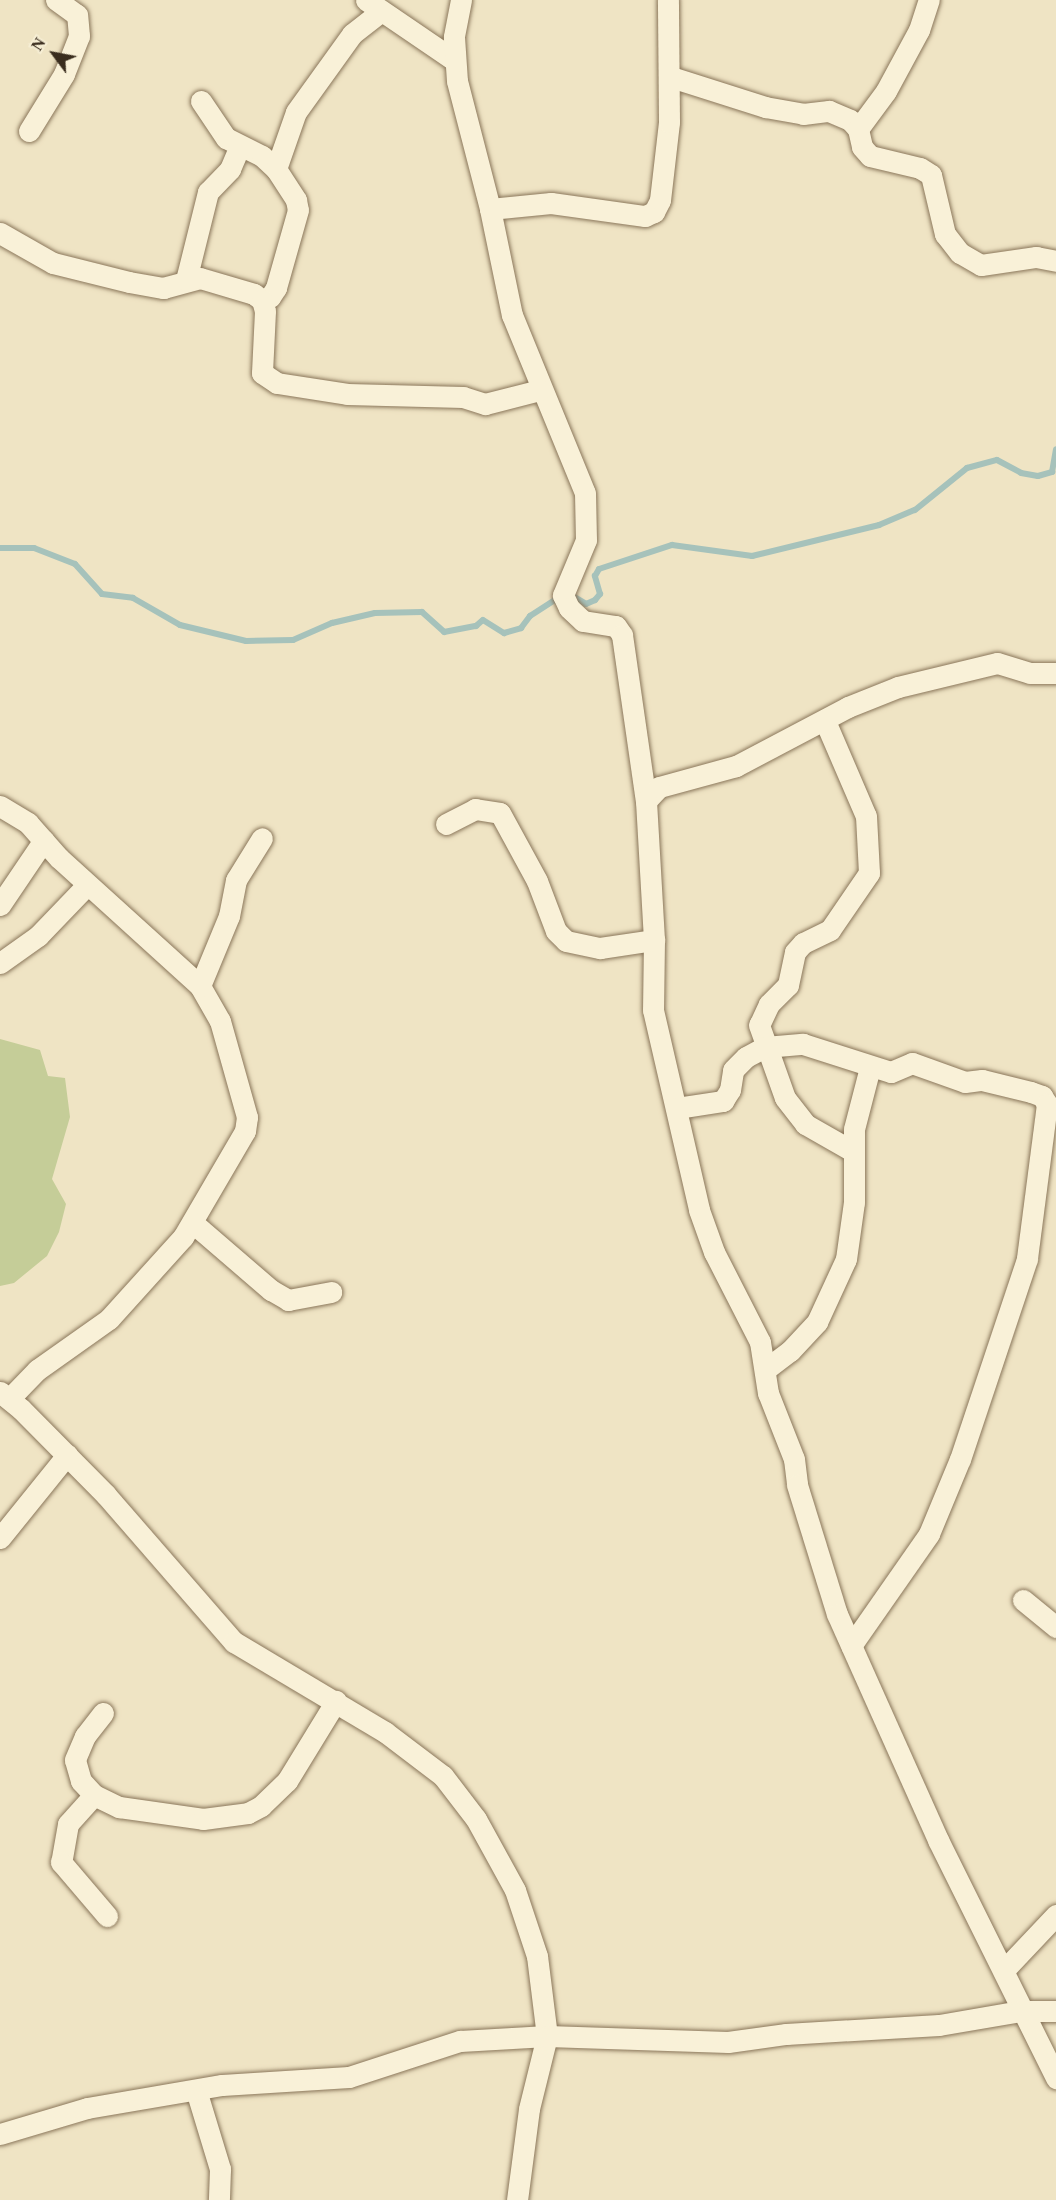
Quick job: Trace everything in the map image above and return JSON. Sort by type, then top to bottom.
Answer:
[{"type":"street","points":[[29,132],[64,74],[79,36],[77,15],[56,0]]},
{"type":"street","points":[[461,0],[454,60],[490,209],[512,315],[540,390],[585,493],[586,540],[563,595],[569,608],[583,621],[616,626],[621,635],[646,801],[654,940],[653,1010],[699,1210],[714,1252],[760,1342],[774,1413],[794,1458],[797,1485],[827,1581],[851,1646],[938,1840],[1004,1971],[1020,2011],[1056,2078]]},
{"type":"street","points":[[490,209],[551,203],[645,216],[654,212],[660,200],[671,77],[668,0]]},
{"type":"street","points":[[858,129],[886,91],[913,40],[929,0]]},
{"type":"street","points":[[276,169],[296,112],[374,6],[454,60]]},
{"type":"street","points":[[671,77],[765,107],[803,114],[829,111],[858,129],[862,147],[870,156],[920,168],[931,175],[945,234],[960,253],[981,265],[1036,257],[1056,261]]},
{"type":"street","points":[[201,101],[226,138],[240,148],[262,156],[276,169],[296,200],[298,210],[276,288],[262,300],[262,373],[277,383],[347,394],[463,397],[485,404],[540,390]]},
{"type":"street","points":[[186,280],[208,192],[230,169],[240,148]]},
{"type":"street","points":[[0,233],[53,263],[162,288],[200,278],[254,294],[262,300]]},
{"type":"street","points":[[646,801],[658,787],[736,766],[898,687],[997,663],[1030,673],[1056,673]]},
{"type":"street","points":[[825,721],[866,816],[869,873],[830,930],[803,943],[795,952],[788,985],[769,1004],[759,1025],[785,1098],[806,1124],[854,1152]]},
{"type":"street","points":[[0,806],[28,823],[87,885],[200,986],[220,1021],[248,1117],[245,1131],[207,1191],[193,1223],[109,1319],[37,1370],[5,1396],[67,1455],[234,1642],[336,1701],[442,1776],[476,1819],[515,1890],[537,1956],[547,2036],[529,2109],[517,2200]]},
{"type":"street","points":[[446,824],[476,809],[500,813],[537,881],[556,931],[566,941],[600,948],[654,940]]},
{"type":"street","points":[[200,986],[229,916],[236,880],[262,838]]},
{"type":"street","points":[[0,905],[44,840]]},
{"type":"street","points":[[0,963],[38,936],[87,885]]},
{"type":"street","points":[[677,1108],[723,1101],[730,1090],[733,1070],[746,1057],[765,1047],[803,1044],[828,1048],[870,1067],[891,1072],[902,1064],[912,1063],[965,1083],[982,1080],[1031,1092],[1042,1096],[1047,1104],[1027,1259],[960,1459],[928,1534],[851,1646]]},
{"type":"street","points":[[766,1369],[790,1351],[817,1322],[835,1289],[846,1259],[854,1202],[855,1129],[870,1067]]},
{"type":"street","points":[[193,1223],[271,1290],[288,1300],[331,1292]]},
{"type":"street","points":[[0,1538],[67,1455]]},
{"type":"street","points":[[1023,1600],[1056,1627]]},
{"type":"street","points":[[103,1713],[85,1736],[75,1760],[81,1781],[94,1795],[119,1807],[162,1816],[203,1819],[248,1813],[261,1806],[287,1781],[336,1701]]},
{"type":"street","points":[[94,1795],[68,1824],[61,1862],[107,1916]]},
{"type":"street","points":[[1004,1971],[1056,1915]]},
{"type":"street","points":[[0,2134],[87,2108],[196,2090],[254,2081],[349,2077],[460,2041],[547,2036],[728,2042],[786,2034],[939,2025],[1002,2017],[1020,2011],[1056,2011]]},
{"type":"street","points":[[196,2090],[220,2169],[219,2200]]},
{"type":"green space","points":[[0,1039],[40,1050],[48,1076],[65,1078],[70,1117],[52,1179],[66,1204],[59,1232],[47,1256],[14,1283],[0,1286]]},
{"type":"waterway","points":[[568,593],[586,604],[595,600],[600,594],[595,576],[599,569],[672,545],[752,556],[879,525],[915,510],[967,468],[997,460],[1021,473],[1038,476],[1052,472],[1056,449]]},
{"type":"waterway","points":[[0,548],[34,548],[75,564],[102,594],[133,598],[180,625],[246,641],[293,640],[332,623],[375,613],[422,612],[444,632],[476,626],[483,620],[504,633],[521,628],[530,616],[559,597]]}]
